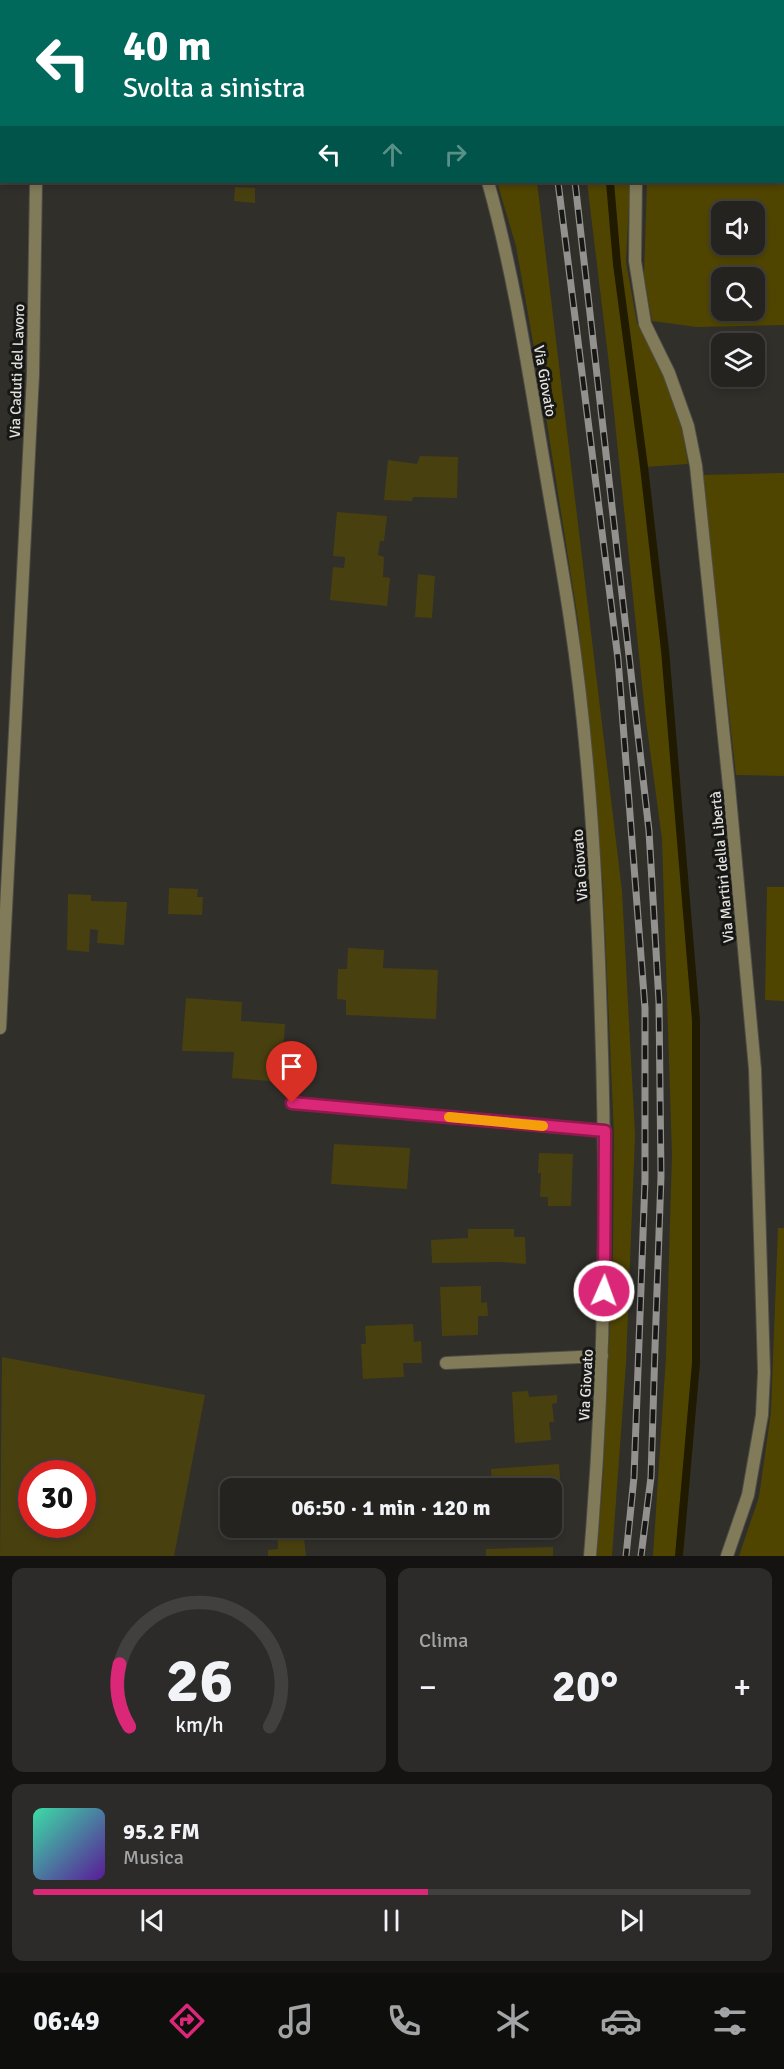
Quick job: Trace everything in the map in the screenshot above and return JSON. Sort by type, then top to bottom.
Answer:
[{"type":"street","name":"Via Caduti del Lavoro","points":[[0,1028],[33,375],[36,183]]},
{"type":"street","name":"Via Giovato","points":[[488,183],[506,247],[518,308],[571,621],[597,877],[605,1131],[606,1248],[590,1556]]},
{"type":"street","name":"Via Martiri della Libertà","points":[[636,183],[635,261],[645,324],[673,384],[688,426],[696,466],[755,1069],[764,1372],[762,1416],[748,1495],[727,1556]]},
{"type":"street","points":[[292,1103],[605,1131]]},
{"type":"street","points":[[446,1363],[602,1356]]},
{"type":"shaded area","points":[[497,183],[537,183],[622,891],[635,1135],[626,1363],[612,1556],[597,1556],[603,1478],[613,1250],[614,1135],[603,884],[578,620],[516,246]]},
{"type":"shaded area","points":[[587,183],[630,183],[626,262],[637,323],[660,365],[682,427],[688,464],[644,467],[665,650],[696,1020],[696,1363],[683,1556],[653,1556],[666,1357],[672,1155],[662,839],[645,713],[609,364]]},
{"type":"shaded area","points":[[647,183],[784,183],[784,325],[697,327],[652,321],[644,275]]},
{"type":"shaded area","points":[[784,473],[784,776],[736,775],[702,475]]},
{"type":"shaded area","points":[[767,887],[784,887],[784,1001],[765,1000]]},
{"type":"shaded area","points":[[778,1228],[784,1228],[784,1556],[739,1556],[759,1497],[771,1412]]},
{"type":"building","points":[[235,187],[255,188],[255,203],[234,201]]},
{"type":"building","points":[[420,456],[458,457],[457,498],[413,497],[412,501],[384,500],[388,460],[417,464]]},
{"type":"building","points":[[337,512],[387,516],[384,541],[380,541],[378,555],[384,557],[383,577],[390,578],[387,606],[330,600],[333,567],[344,568],[345,560],[345,557],[333,556]]},
{"type":"building","points":[[418,574],[435,576],[432,618],[415,617]]},
{"type":"building","points":[[169,888],[198,889],[197,897],[203,897],[202,915],[168,914]]},
{"type":"building","points":[[68,894],[91,895],[91,901],[127,902],[124,945],[97,943],[98,930],[90,929],[89,952],[67,950]]},
{"type":"building","points":[[348,948],[384,950],[383,968],[438,970],[436,1019],[346,1015],[346,1000],[337,999],[338,969],[347,969]]},
{"type":"building","points":[[186,998],[242,1002],[241,1021],[285,1024],[281,1082],[232,1078],[234,1052],[182,1051]]},
{"type":"building","points":[[334,1144],[410,1148],[407,1189],[331,1184]]},
{"type":"building","points":[[539,1153],[573,1154],[571,1206],[548,1206],[548,1197],[540,1197]]},
{"type":"building","points":[[468,1229],[514,1229],[514,1237],[525,1237],[526,1264],[432,1263],[431,1240],[468,1238]]},
{"type":"building","points":[[481,1286],[481,1303],[487,1302],[488,1316],[478,1316],[478,1335],[442,1336],[440,1287]]},
{"type":"building","points":[[413,1324],[414,1342],[421,1341],[422,1363],[403,1363],[404,1377],[363,1379],[361,1344],[366,1344],[365,1326]]},
{"type":"building","points":[[2,1357],[205,1395],[174,1556],[0,1556]]},
{"type":"building","points":[[528,1391],[529,1397],[557,1395],[557,1403],[552,1404],[554,1422],[549,1422],[551,1440],[515,1443],[512,1392]]},
{"type":"building","points":[[559,1464],[560,1478],[491,1478],[491,1469]]},
{"type":"building","points":[[277,1538],[304,1538],[306,1556],[268,1556],[268,1550],[278,1549]]},
{"type":"building","points":[[553,1547],[553,1556],[486,1556],[486,1549]]},
{"type":"waterway","points":[[610,183],[617,264],[665,650],[696,1020],[696,1363],[679,1556]]},
{"type":"railway","points":[[558,183],[618,659],[645,1008],[645,1180],[634,1477],[626,1556]]},
{"type":"railway","points":[[575,183],[649,831],[659,1002],[661,1176],[651,1477],[641,1556]]},
{"type":"slow traffic","points":[[449,1117],[543,1126]]},
{"type":"route","points":[[292,1103],[605,1131],[604,1291]]}]
